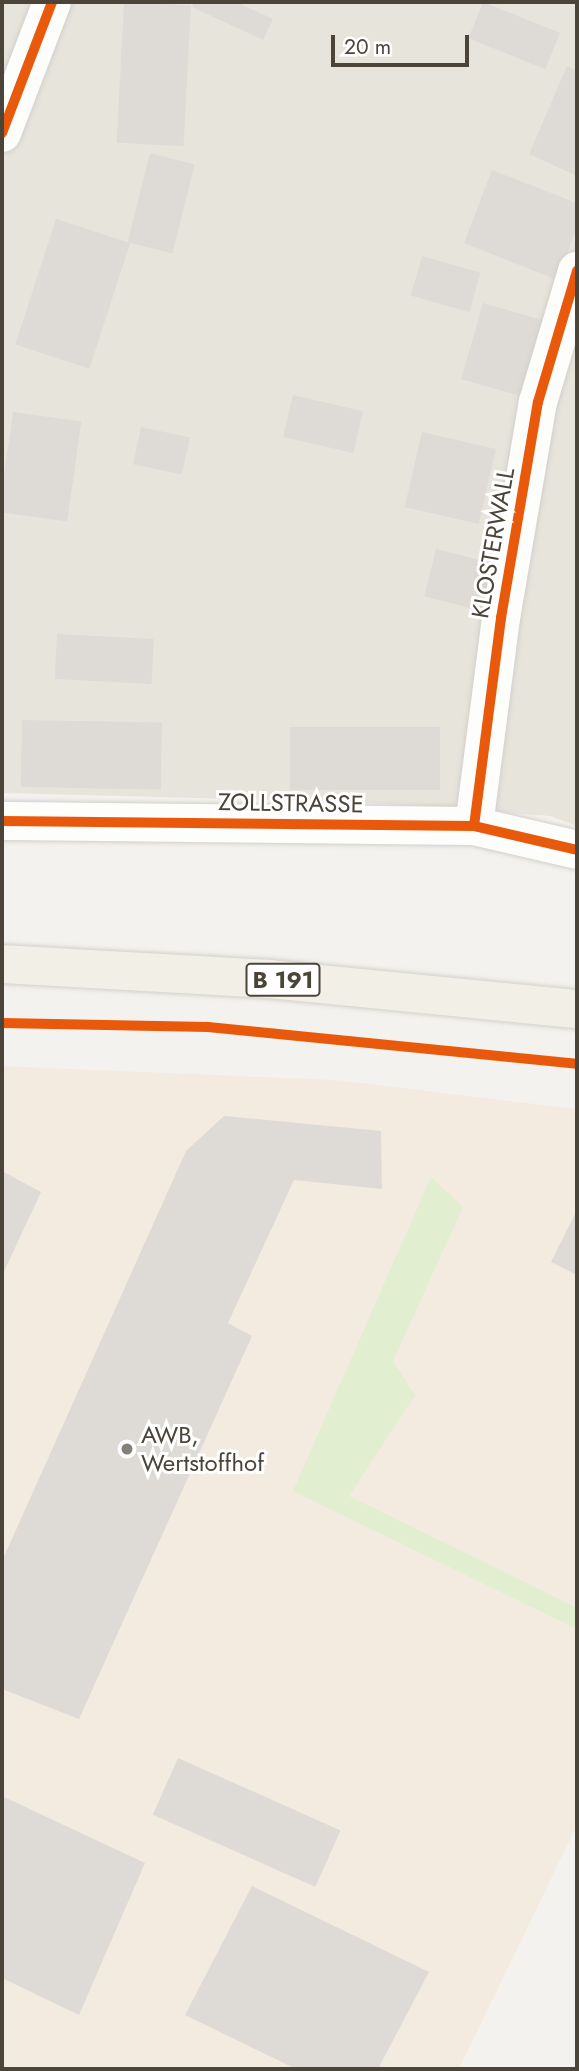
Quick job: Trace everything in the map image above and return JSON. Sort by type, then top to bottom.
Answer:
[{"type":"main road","name":"B 191","points":[[2,964],[269,979],[571,1008]]},
{"type":"street","points":[[2,133],[52,2]]},
{"type":"street","name":"KLOSTERWALL","points":[[474,826],[501,618],[538,402],[577,271]]},
{"type":"street","name":"ZOLLSTRASSE","points":[[2,821],[474,826],[577,850]]},
{"type":"shaded area","points":[[2,2],[577,2],[577,826],[550,816],[359,802],[2,793]]},
{"type":"shaded area","points":[[2,1066],[336,1080],[577,1109],[577,1825],[459,2069],[2,2069]]},
{"type":"green space","points":[[431,1177],[463,1207],[393,1361],[415,1395],[349,1496],[577,1608],[577,1629],[293,1491]]},
{"type":"building","points":[[124,2],[191,6],[184,146],[117,143]]},
{"type":"building","points":[[195,2],[236,2],[273,19],[263,40],[192,7]]},
{"type":"building","points":[[483,2],[560,33],[545,69],[468,38]]},
{"type":"building","points":[[567,66],[577,71],[577,176],[529,154]]},
{"type":"building","points":[[150,153],[195,164],[172,253],[128,242]]},
{"type":"building","points":[[492,170],[577,203],[577,227],[557,280],[464,243]]},
{"type":"building","points":[[56,219],[130,243],[89,369],[15,345]]},
{"type":"building","points":[[422,256],[481,273],[469,312],[411,295]]},
{"type":"building","points":[[483,303],[544,320],[522,396],[461,379]]},
{"type":"building","points":[[293,395],[363,411],[353,453],[283,437]]},
{"type":"building","points":[[13,412],[81,422],[67,522],[2,512],[2,490]]},
{"type":"building","points":[[141,427],[190,437],[182,475],[133,464]]},
{"type":"building","points":[[422,432],[496,449],[479,524],[405,507]]},
{"type":"building","points":[[436,549],[492,563],[480,611],[424,597]]},
{"type":"building","points":[[57,634],[154,639],[152,684],[55,679]]},
{"type":"building","points":[[22,720],[162,722],[161,789],[21,787]]},
{"type":"building","points":[[290,727],[440,727],[440,790],[290,790]]},
{"type":"building","name":"AWB, Wertstoffhof","points":[[224,1116],[381,1131],[382,1189],[294,1180],[228,1323],[252,1336],[79,1719],[2,1689],[2,1561],[186,1151]]},
{"type":"building","points":[[2,1171],[41,1192],[2,1276]]},
{"type":"building","points":[[577,1210],[577,1275],[551,1262]]},
{"type":"building","points":[[178,1758],[341,1830],[315,1887],[153,1815]]},
{"type":"building","points":[[2,1796],[145,1863],[79,2015],[2,1978]]},
{"type":"building","points":[[252,1886],[429,1972],[378,2069],[296,2069],[185,2015]]},
{"type":"cycle path","points":[[2,133],[52,2]]},
{"type":"cycle path","points":[[474,826],[501,618],[538,402],[577,271]]},
{"type":"cycle path","points":[[2,821],[474,826],[577,850]]},
{"type":"cycle path","points":[[2,1023],[208,1027],[577,1064]]},
{"type":"place","name":"AWB, Wertstoffhof","points":[[127,1449]]}]
